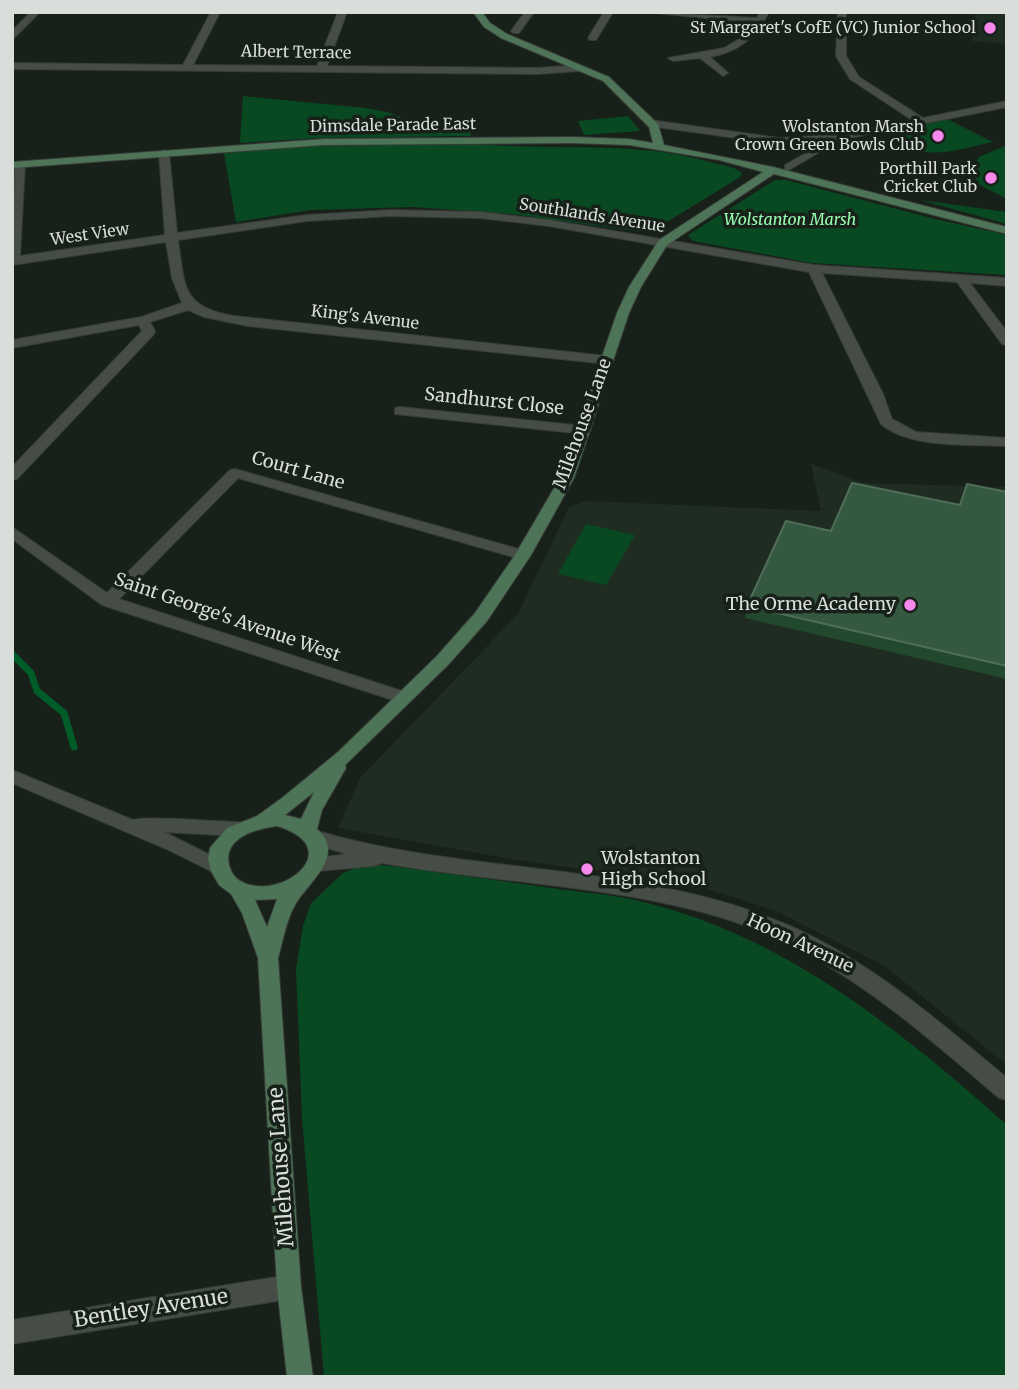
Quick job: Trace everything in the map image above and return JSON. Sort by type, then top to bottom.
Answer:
[{"type":"main road","points":[[477,12],[487,24],[504,36],[606,79],[650,123],[659,145]]},
{"type":"main road","name":"Dimsdale Parade East","points":[[16,164],[286,144],[379,140],[584,140],[659,145],[772,170],[1007,231]]},
{"type":"main road","name":"Milehouse Lane","points":[[264,820],[289,803],[344,756],[405,698],[481,617],[523,555],[567,478],[622,313],[663,243],[772,170]]},
{"type":"main road","name":"Milehouse Lane","points":[[312,834],[313,810],[344,756]]},
{"type":"main road","points":[[264,820],[293,821],[312,834],[320,849],[318,864],[311,875],[298,885],[266,894],[238,889],[223,878],[217,862],[220,847],[238,829],[264,820]]},
{"type":"main road","name":"Milehouse Lane","points":[[268,958],[284,905],[298,885]]},
{"type":"main road","name":"Milehouse Lane","points":[[238,889],[253,912],[268,958],[289,1287],[300,1377]]},
{"type":"street","points":[[12,37],[36,12]]},
{"type":"street","points":[[186,68],[216,12]]},
{"type":"street","points":[[321,69],[343,12]]},
{"type":"street","points":[[516,31],[530,12]]},
{"type":"street","points":[[593,38],[608,12]]},
{"type":"street","points":[[650,12],[763,17],[755,33],[731,49],[703,56],[673,58]]},
{"type":"street","points":[[842,12],[841,56],[855,79],[919,120]]},
{"type":"street","points":[[703,56],[723,73]]},
{"type":"street","name":"Albert Terrace","points":[[12,66],[537,71],[579,68]]},
{"type":"street","points":[[650,123],[779,141],[844,137],[1007,104]]},
{"type":"street","points":[[789,167],[844,137]]},
{"type":"street","points":[[12,344],[143,320],[190,305],[181,289],[172,239],[164,153]]},
{"type":"street","points":[[13,261],[16,164]]},
{"type":"street","name":"Southlands Avenue","points":[[172,239],[307,218],[391,213],[480,215],[550,223],[814,269],[1007,282]]},
{"type":"street","name":"West View","points":[[13,261],[172,239]]},
{"type":"street","points":[[814,269],[876,394],[886,421],[914,436],[1007,442]]},
{"type":"street","points":[[961,279],[1007,341]]},
{"type":"street","name":"King's Avenue","points":[[190,305],[220,317],[343,334],[607,360]]},
{"type":"street","points":[[12,477],[149,331],[143,320]]},
{"type":"street","name":"Sandhurst Close","points":[[400,411],[584,430]]},
{"type":"street","name":"Court Lane","points":[[108,601],[235,473],[523,555]]},
{"type":"street","name":"Saint George's Avenue West","points":[[12,532],[108,601],[405,698]]},
{"type":"street","points":[[12,776],[178,846],[219,868]]},
{"type":"street","points":[[120,821],[186,828],[238,829]]},
{"type":"street","name":"Hoon Avenue","points":[[312,834],[388,857],[662,896],[745,917],[815,948],[863,975],[1007,1091]]},
{"type":"street","name":"Hoon Avenue","points":[[318,864],[388,857]]},
{"type":"street","name":"Bentley Avenue","points":[[12,1332],[289,1287]]},
{"type":"shaded area","name":"St Margaret's CofE (VC) Junior School","points":[[975,12],[1007,12],[1007,44],[972,41]]},
{"type":"shaded area","name":"The Orme Academy","points":[[811,464],[864,483],[1007,487],[1007,1065],[883,965],[776,911],[693,884],[511,859],[338,828],[360,778],[518,614],[569,507],[586,501],[821,511]]},
{"type":"green space","points":[[243,96],[365,108],[387,112],[425,126],[470,129],[471,136],[318,138],[240,143]]},
{"type":"green space","points":[[628,116],[640,131],[584,135],[578,121]]},
{"type":"green space","name":"Wolstanton Marsh Crown Green Bowls Club","points":[[947,119],[993,142],[953,151],[927,152],[915,150],[892,135],[903,127]]},
{"type":"green space","points":[[477,144],[656,151],[734,168],[742,173],[740,177],[649,233],[512,214],[412,207],[311,210],[236,222],[224,153],[299,146]]},
{"type":"green space","name":"Porthill Park Cricket Club","points":[[1007,145],[1007,199],[980,185],[971,171],[979,157]]},
{"type":"green space","name":"Wolstanton Marsh","points":[[775,180],[786,180],[1007,235],[1007,275],[812,263],[693,241],[688,235]]},
{"type":"green space","points":[[920,200],[1007,212],[1007,224]]},
{"type":"green space","points":[[586,524],[635,535],[606,585],[558,574]]},
{"type":"green space","points":[[383,865],[614,896],[688,915],[739,935],[835,988],[880,1020],[966,1089],[1007,1125],[1007,1377],[324,1377],[302,1118],[296,969],[303,926],[311,903],[343,873],[357,867]]},
{"type":"building","points":[[852,483],[960,505],[967,484],[1007,492],[1007,666],[747,606],[786,521],[831,531]]},
{"type":"waterway","points":[[12,654],[31,673],[37,691],[64,713],[74,747]]},
{"type":"place","name":"St Margaret's CofE (VC) Junior School","points":[[990,28]]},
{"type":"place","name":"Wolstanton Marsh Crown Green Bowls Club","points":[[938,136]]},
{"type":"place","name":"Porthill Park Cricket Club","points":[[991,178]]},
{"type":"place","name":"The Orme Academy","points":[[910,605]]},
{"type":"place","name":"Wolstanton High School","points":[[587,869]]}]
